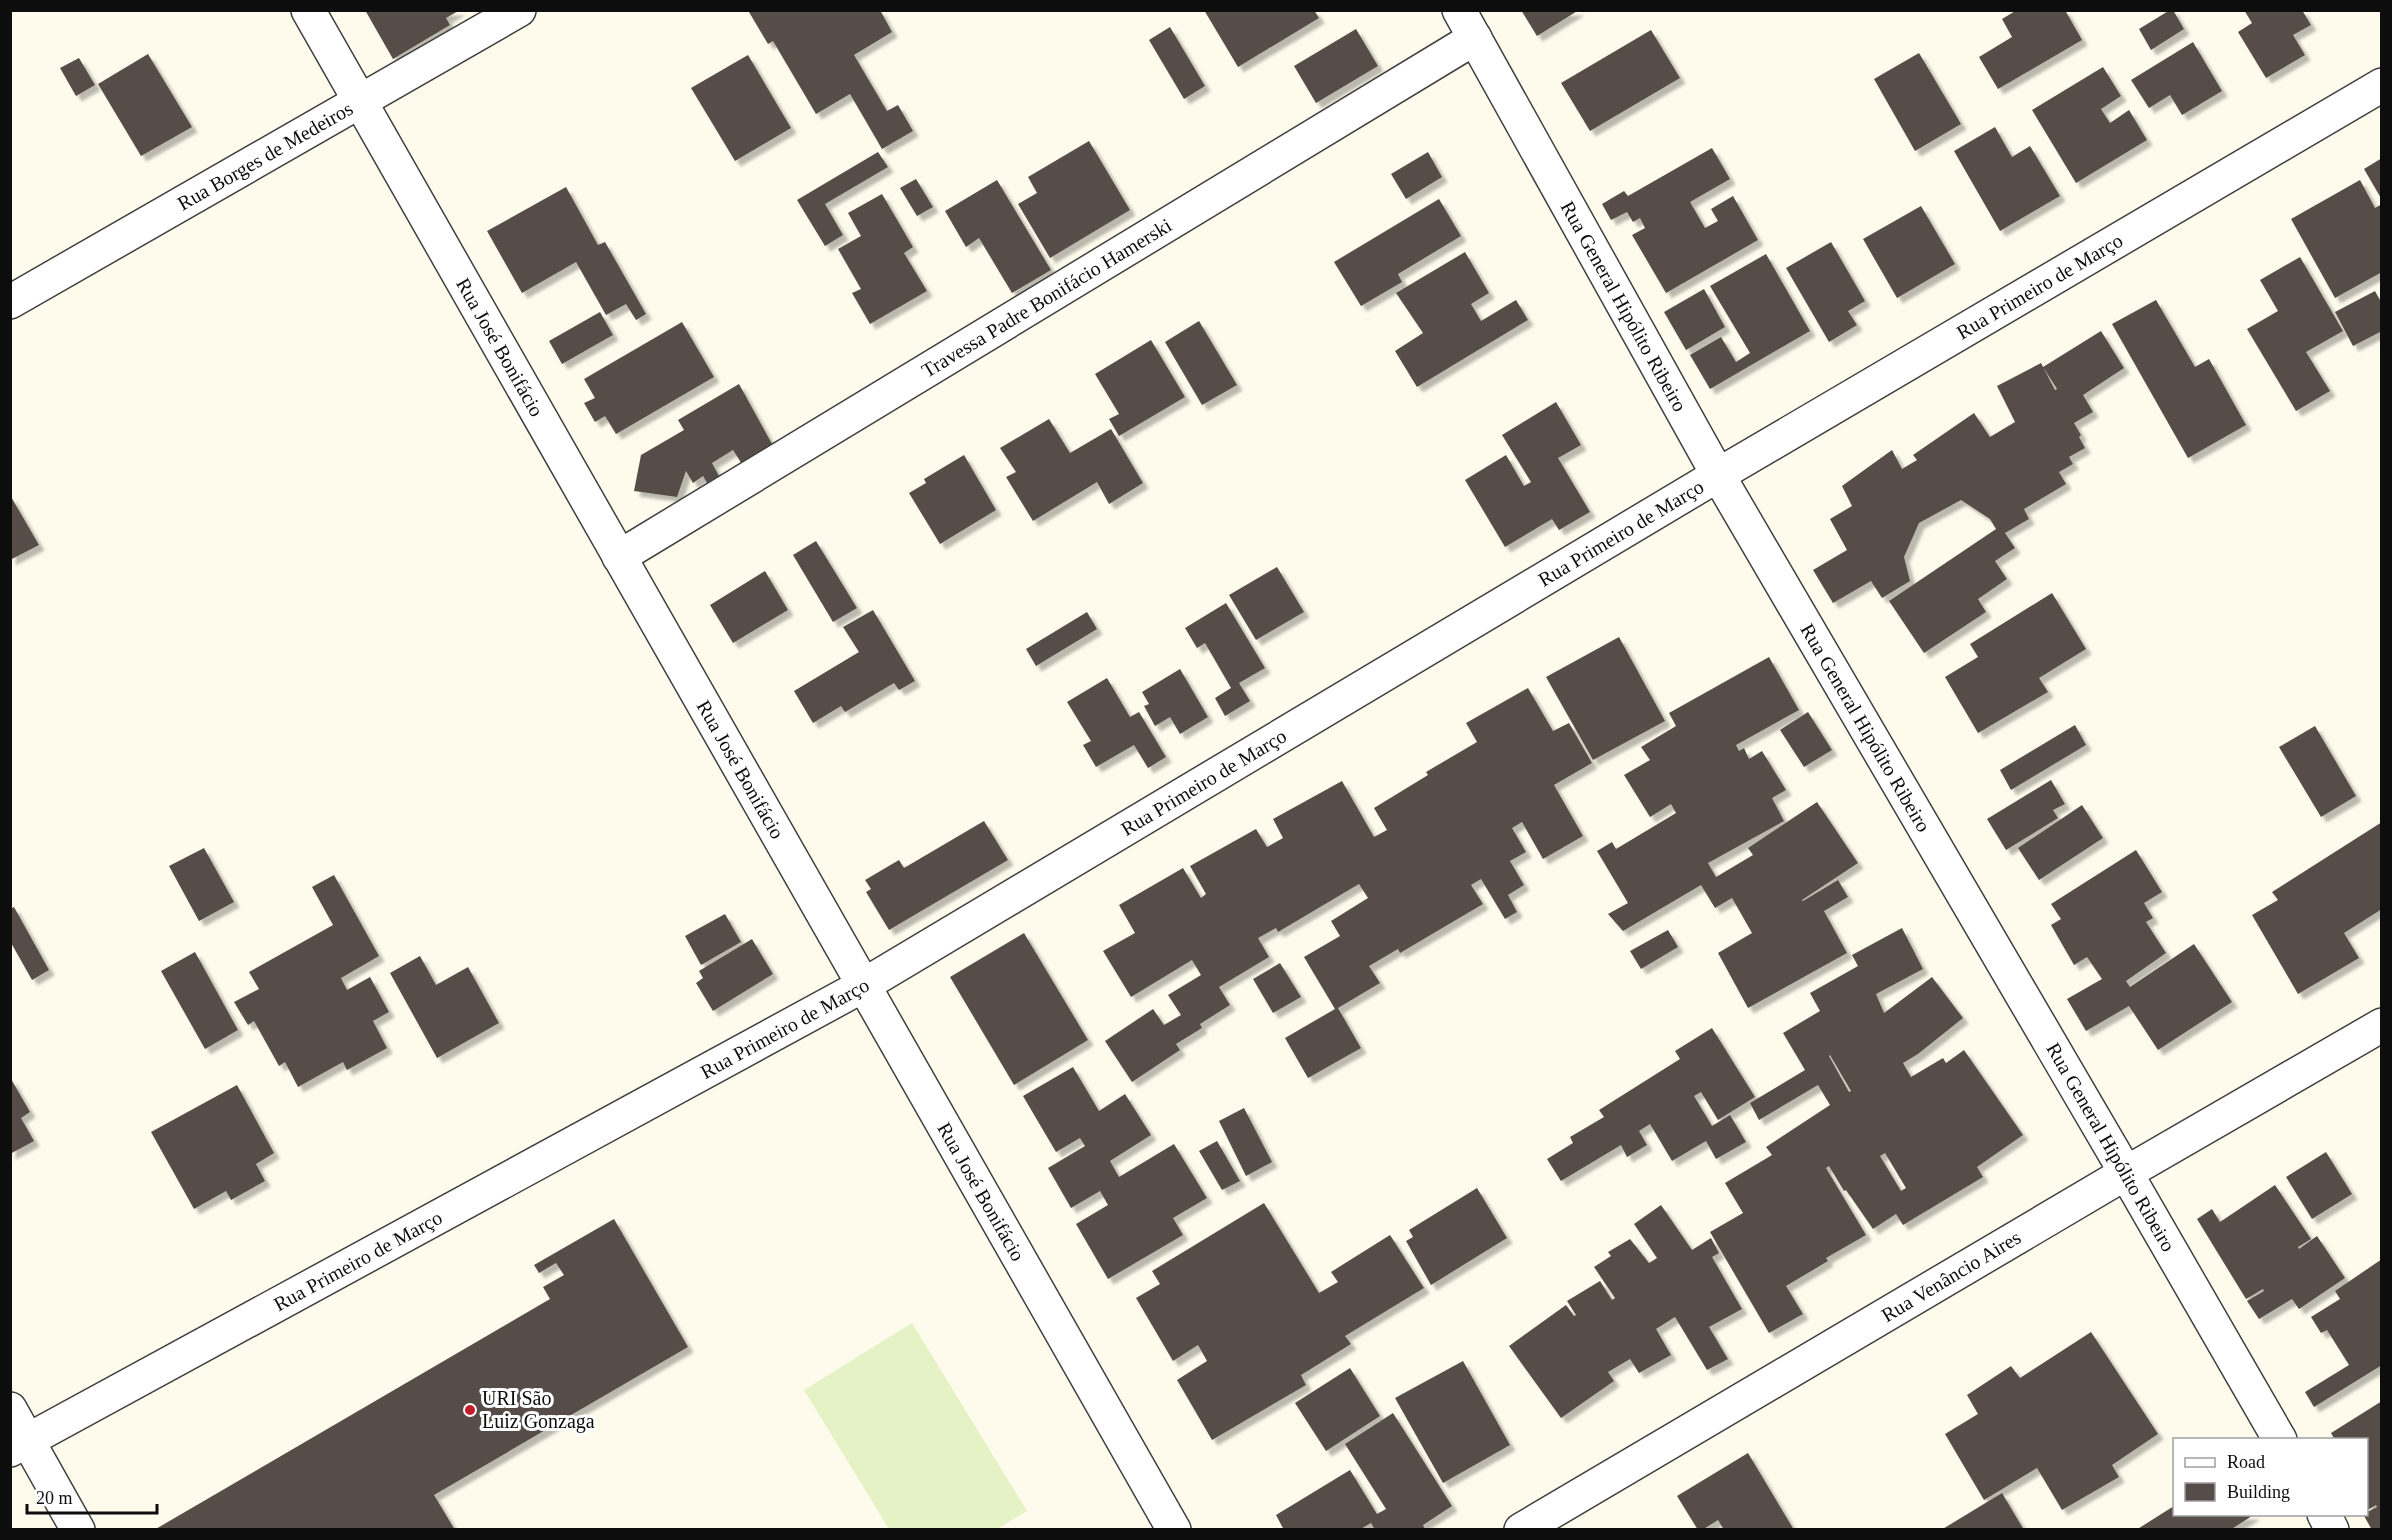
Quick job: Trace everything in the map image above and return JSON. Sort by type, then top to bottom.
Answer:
[{"type":"street","name":"Rua José Bonifácio","points":[[308,10],[1174,1530]]},
{"type":"street","name":"Rua Borges de Medeiros","points":[[10,302],[519,10]]},
{"type":"street","name":"Rua General Hipólito Ribeiro","points":[[1459,10],[1718,475],[2279,1438]]},
{"type":"street","name":"Travessa Padre Bonifácio Hamerski","points":[[619,557],[1474,38]]},
{"type":"street","name":"Rua Primeiro de Março","points":[[19,1445],[864,985],[1718,475],[2382,85]]},
{"type":"street","name":"Rua Venâncio Aires","points":[[1521,1530],[2126,1173],[2382,1025]]},
{"type":"street","points":[[10,1408],[19,1445],[78,1530]]},
{"type":"street","points":[[2325,1516],[2332,1530]]},
{"type":"green space","points":[[912,1323],[1027,1511],[997,1529],[889,1529],[804,1390]]},
{"type":"building","points":[[365,10],[460,10],[446,18],[450,25],[393,59]]},
{"type":"building","points":[[752,10],[880,10],[892,32],[854,55],[887,111],[898,105],[913,131],[882,149],[850,94],[816,114],[773,41],[768,44],[749,12]]},
{"type":"building","points":[[1204,10],[1314,10],[1319,18],[1238,67]]},
{"type":"building","points":[[1521,10],[1579,10],[1537,36]]},
{"type":"building","points":[[2017,10],[2065,10],[2082,40],[1998,89],[1979,57],[2012,37],[2002,19]]},
{"type":"building","points":[[2173,10],[2184,29],[2151,50],[2139,29]]},
{"type":"building","points":[[2244,10],[2302,10],[2311,25],[2293,35],[2305,55],[2266,78],[2238,32],[2252,23]]},
{"type":"building","points":[[1170,27],[1205,86],[1184,99],[1149,40]]},
{"type":"building","points":[[1356,29],[1378,66],[1316,103],[1294,66]]},
{"type":"building","points":[[1651,30],[1680,78],[1590,131],[1561,83]]},
{"type":"building","points":[[2193,42],[2222,91],[2182,115],[2170,95],[2149,108],[2131,80]]},
{"type":"building","points":[[1919,53],[1961,124],[1915,151],[1874,79]]},
{"type":"building","points":[[148,54],[192,127],[141,156],[98,84]]},
{"type":"building","points":[[748,55],[791,128],[735,161],[691,88]]},
{"type":"building","points":[[79,58],[95,85],[76,96],[60,68]]},
{"type":"building","points":[[2103,67],[2121,96],[2101,109],[2110,123],[2129,110],[2147,140],[2076,183],[2032,110]]},
{"type":"building","points":[[1995,127],[2012,157],[2030,146],[2060,196],[2000,231],[1954,151]]},
{"type":"building","points":[[1089,141],[1130,210],[1050,258],[1018,204],[1037,193],[1028,177]]},
{"type":"building","points":[[1712,148],[1730,179],[1690,202],[1705,228],[1718,221],[1711,209],[1733,196],[1758,240],[1666,293],[1632,235],[1645,228],[1640,218],[1633,222],[1627,212],[1611,220],[1602,204],[1624,191],[1628,196]]},
{"type":"building","points":[[878,152],[888,167],[825,204],[843,235],[825,246],[797,200]]},
{"type":"building","points":[[1428,152],[1442,177],[1406,199],[1391,174]]},
{"type":"building","points":[[2382,158],[2382,200],[2364,169]]},
{"type":"building","points":[[916,179],[933,207],[917,216],[900,188]]},
{"type":"building","points":[[997,180],[1051,270],[1012,293],[979,238],[966,247],[945,211]]},
{"type":"building","points":[[2360,180],[2375,208],[2382,204],[2382,272],[2335,298],[2291,219]]},
{"type":"building","points":[[566,187],[598,245],[605,242],[646,314],[636,320],[626,304],[606,315],[576,262],[522,293],[487,231]]},
{"type":"building","points":[[882,194],[913,247],[904,253],[927,291],[870,324],[852,293],[861,289],[838,249],[861,236],[848,213]]},
{"type":"building","points":[[1439,199],[1461,236],[1398,274],[1402,282],[1361,306],[1334,262]]},
{"type":"building","points":[[1921,206],[1955,264],[1897,298],[1863,239]]},
{"type":"building","points":[[1831,242],[1865,301],[1848,311],[1857,325],[1829,342],[1786,268]]},
{"type":"building","points":[[1465,252],[1489,293],[1471,304],[1481,321],[1516,300],[1528,320],[1417,387],[1395,351],[1423,333],[1396,293]]},
{"type":"building","points":[[1766,254],[1810,331],[1710,389],[1690,355],[1721,337],[1736,362],[1750,353],[1710,286]]},
{"type":"building","points":[[2300,257],[2343,331],[2306,352],[2330,391],[2296,411],[2247,329],[2278,311],[2260,280]]},
{"type":"building","points":[[1704,289],[1725,327],[1686,350],[1664,312]]},
{"type":"building","points":[[2375,291],[2382,304],[2382,331],[2353,346],[2335,312]]},
{"type":"building","points":[[2156,300],[2195,367],[2209,359],[2246,425],[2188,458],[2112,324]]},
{"type":"building","points":[[600,312],[613,335],[562,364],[549,341]]},
{"type":"building","points":[[1199,321],[1237,385],[1202,405],[1165,342]]},
{"type":"building","points":[[682,322],[714,377],[616,434],[605,416],[595,422],[584,403],[595,398],[584,379]]},
{"type":"building","points":[[2101,331],[2124,368],[2083,395],[2093,412],[2074,423],[2085,448],[2069,457],[2073,464],[2059,472],[2066,484],[2024,509],[2029,519],[2005,533],[2015,548],[1995,561],[2007,579],[1978,599],[1986,612],[1924,653],[1889,601],[1996,529],[1990,519],[1961,500],[1919,523],[1904,557],[1910,581],[1882,598],[1871,581],[1833,603],[1813,570],[1847,550],[1830,519],[1852,506],[1842,486],[1892,450],[1902,469],[1917,460],[1913,455],[1974,413],[1990,437],[2015,422],[1997,386],[2041,363],[2043,367]],"holes":[[[2043,368],[2057,389],[2055,390]]]},
{"type":"building","points":[[1151,340],[1185,397],[1119,436],[1109,419],[1119,414],[1095,374]]},
{"type":"building","points":[[739,384],[777,453],[747,472],[733,450],[712,463],[719,476],[707,483],[703,476],[693,483],[686,471],[677,497],[634,491],[641,455],[684,430],[678,420]]},
{"type":"building","points":[[1556,402],[1581,445],[1558,458],[1590,512],[1559,530],[1552,519],[1505,547],[1465,480],[1506,455],[1524,486],[1531,482],[1502,435]]},
{"type":"building","points":[[1049,419],[1070,453],[1111,429],[1143,483],[1109,504],[1097,482],[1033,521],[1006,477],[1016,472],[1000,448]]},
{"type":"building","points":[[964,455],[996,510],[940,544],[909,493],[926,483],[924,479]]},
{"type":"building","points":[[10,495],[39,545],[10,560]]},
{"type":"building","points":[[816,541],[857,608],[833,622],[793,555]]},
{"type":"building","points":[[1277,567],[1304,612],[1256,640],[1229,595]]},
{"type":"building","points":[[765,571],[788,610],[733,643],[710,605]]},
{"type":"building","points":[[2052,593],[2086,649],[2039,678],[2048,692],[1978,733],[1945,677],[1978,657],[1970,644]]},
{"type":"building","points":[[1226,603],[1265,668],[1239,683],[1250,701],[1225,716],[1215,698],[1231,688],[1205,643],[1197,648],[1185,628]]},
{"type":"building","points":[[873,610],[915,681],[899,690],[894,683],[845,712],[841,706],[813,723],[794,691],[859,652],[843,627]]},
{"type":"building","points":[[1087,612],[1097,629],[1036,666],[1026,649]]},
{"type":"building","points":[[1619,637],[1665,721],[1593,760],[1546,677]]},
{"type":"building","points":[[1769,657],[1799,710],[1736,745],[1739,751],[1744,748],[1749,759],[1762,751],[1786,790],[1772,798],[1784,821],[1708,863],[1716,877],[1753,855],[1748,848],[1817,802],[1858,863],[1802,900],[1838,880],[1848,897],[1824,911],[1847,953],[1748,1008],[1718,953],[1752,933],[1732,898],[1715,908],[1701,885],[1623,931],[1608,914],[1628,903],[1597,851],[1612,842],[1616,849],[1676,813],[1671,804],[1650,817],[1624,775],[1650,760],[1641,747],[1676,726],[1669,713]]},
{"type":"building","points":[[1180,669],[1208,717],[1180,734],[1170,717],[1155,726],[1144,706],[1149,704],[1142,692]]},
{"type":"building","points":[[1107,678],[1130,717],[1139,712],[1166,757],[1148,768],[1134,745],[1096,767],[1083,745],[1091,741],[1067,702]]},
{"type":"building","points":[[1528,688],[1553,731],[1569,723],[1592,763],[1554,785],[1583,836],[1543,859],[1522,822],[1512,828],[1526,852],[1510,861],[1524,885],[1508,895],[1517,912],[1505,919],[1481,879],[1471,885],[1483,904],[1400,953],[1398,949],[1369,966],[1380,983],[1338,1008],[1361,1048],[1308,1078],[1285,1038],[1335,1009],[1304,957],[1340,936],[1331,921],[1368,898],[1359,884],[1278,932],[1276,928],[1258,938],[1269,957],[1219,987],[1230,1005],[1200,1024],[1202,1028],[1176,1044],[1180,1050],[1132,1082],[1105,1041],[1153,1009],[1164,1025],[1181,1015],[1168,995],[1201,975],[1192,960],[1131,997],[1103,951],[1135,933],[1119,905],[1183,868],[1201,898],[1206,894],[1190,866],[1256,829],[1267,847],[1283,838],[1273,819],[1342,781],[1374,837],[1387,830],[1374,808],[1428,775],[1426,772],[1477,742],[1466,723]]},
{"type":"building","points":[[1808,712],[1832,750],[1804,767],[1780,730]]},
{"type":"building","points":[[2075,725],[2086,745],[2011,790],[2000,770]]},
{"type":"building","points":[[2315,726],[2356,796],[2321,817],[2279,747]]},
{"type":"building","points":[[2051,780],[2065,804],[2053,810],[2058,818],[2006,850],[1987,819]]},
{"type":"building","points":[[2082,805],[2103,838],[2039,880],[2018,848]]},
{"type":"building","points":[[984,821],[1008,860],[889,930],[866,892],[871,889],[865,880],[899,860],[904,868]]},
{"type":"building","points":[[2382,822],[2382,909],[2344,933],[2359,958],[2298,994],[2252,915],[2278,900],[2272,892]]},
{"type":"building","points":[[204,848],[234,902],[199,921],[169,866]]},
{"type":"building","points":[[2136,850],[2162,892],[2144,903],[2153,918],[2146,922],[2166,953],[2126,981],[2130,987],[2194,944],[2232,1002],[2158,1050],[2129,1006],[2086,1031],[2067,999],[2102,979],[2087,957],[2074,965],[2051,925],[2061,919],[2051,904]]},
{"type":"building","points":[[334,875],[379,956],[341,978],[347,990],[370,977],[389,1012],[373,1021],[387,1048],[347,1070],[343,1062],[298,1087],[285,1062],[279,1066],[254,1021],[248,1025],[234,1002],[259,989],[249,972],[333,925],[312,887]]},
{"type":"building","points":[[14,907],[49,970],[32,980],[10,941],[10,909]]},
{"type":"building","points":[[725,914],[741,942],[701,965],[685,936]]},
{"type":"building","points":[[1902,928],[1923,969],[1876,994],[1884,1013],[1932,977],[1963,1018],[1918,1054],[1903,1063],[1911,1077],[1943,1058],[1946,1063],[1964,1050],[2023,1135],[1977,1167],[1983,1177],[1903,1225],[1896,1214],[1873,1229],[1846,1190],[1844,1191],[1829,1166],[1826,1168],[1866,1235],[1826,1258],[1828,1261],[1786,1286],[1803,1314],[1769,1333],[1710,1232],[1743,1213],[1725,1183],[1772,1155],[1766,1147],[1830,1105],[1818,1085],[1759,1120],[1750,1103],[1805,1070],[1783,1033],[1820,1011],[1810,993],[1858,966],[1852,955]],"holes":[[[1830,1055],[1851,1091],[1849,1092]],[[1885,1153],[1906,1188],[1901,1191],[1880,1156]]]},
{"type":"building","points":[[1668,930],[1678,947],[1641,969],[1630,951]]},
{"type":"building","points":[[1024,933],[1088,1040],[1014,1085],[950,977]]},
{"type":"building","points":[[752,939],[773,974],[713,1011],[696,983],[703,978],[699,971]]},
{"type":"building","points":[[195,952],[238,1030],[205,1049],[161,971]]},
{"type":"building","points":[[420,956],[436,985],[468,967],[499,1023],[437,1058],[390,973]]},
{"type":"building","points":[[1280,963],[1301,997],[1273,1013],[1253,979]]},
{"type":"building","points":[[1712,1028],[1755,1097],[1718,1120],[1701,1092],[1694,1096],[1712,1126],[1730,1115],[1746,1142],[1716,1159],[1706,1141],[1672,1161],[1650,1124],[1639,1131],[1647,1145],[1627,1157],[1621,1145],[1561,1181],[1547,1159],[1573,1143],[1570,1137],[1604,1117],[1599,1110],[1680,1059],[1675,1051]]},
{"type":"building","points":[[1073,1067],[1099,1111],[1125,1094],[1151,1135],[1110,1161],[1119,1177],[1174,1144],[1207,1198],[1173,1218],[1183,1235],[1108,1279],[1076,1224],[1108,1205],[1100,1191],[1071,1208],[1048,1168],[1085,1146],[1080,1138],[1056,1152],[1023,1096]]},
{"type":"building","points":[[10,1077],[30,1112],[21,1118],[34,1141],[10,1154]]},
{"type":"building","points":[[237,1085],[274,1153],[256,1164],[265,1181],[231,1200],[226,1191],[194,1209],[151,1132]]},
{"type":"building","points":[[1244,1108],[1272,1162],[1246,1176],[1219,1121]]},
{"type":"building","points":[[1217,1141],[1240,1181],[1222,1190],[1199,1151]]},
{"type":"building","points":[[2326,1152],[2352,1194],[2312,1219],[2286,1177]]},
{"type":"building","points":[[2275,1185],[2311,1239],[2298,1247],[2299,1249],[2317,1236],[2345,1278],[2299,1309],[2292,1299],[2259,1319],[2247,1301],[2264,1291],[2263,1289],[2246,1299],[2197,1219],[2212,1209],[2220,1222]]},
{"type":"building","points":[[1477,1188],[1507,1238],[1431,1285],[1406,1241],[1413,1237],[1409,1230]]},
{"type":"building","points":[[1264,1203],[1319,1293],[1338,1282],[1331,1272],[1390,1235],[1424,1288],[1345,1336],[1351,1344],[1301,1375],[1306,1385],[1212,1440],[1177,1380],[1207,1361],[1198,1345],[1173,1361],[1136,1298],[1160,1284],[1152,1271]]},
{"type":"building","points":[[1661,1205],[1692,1250],[1711,1238],[1719,1253],[1712,1257],[1742,1309],[1709,1327],[1728,1359],[1707,1370],[1675,1317],[1656,1329],[1671,1355],[1639,1373],[1630,1359],[1608,1372],[1614,1381],[1561,1418],[1509,1346],[1566,1305],[1574,1316],[1576,1315],[1567,1301],[1600,1281],[1612,1300],[1615,1298],[1594,1267],[1611,1256],[1608,1252],[1630,1239],[1649,1263],[1657,1258],[1634,1224]]},
{"type":"building","name":"URI São Luiz Gonzaga","points":[[614,1219],[688,1347],[434,1495],[455,1530],[154,1530],[550,1299],[543,1287],[564,1275],[556,1263],[539,1273],[534,1265]]},
{"type":"building","points":[[2382,1259],[2382,1365],[2314,1407],[2305,1392],[2349,1365],[2327,1330],[2321,1333],[2311,1317],[2340,1299],[2335,1291]]},
{"type":"building","points":[[2091,1332],[2158,1434],[2112,1465],[2119,1477],[2062,1510],[2037,1468],[1984,1500],[1945,1434],[1978,1414],[1967,1395],[2011,1366],[2020,1378]]},
{"type":"building","points":[[1463,1361],[1510,1445],[1443,1483],[1395,1398]]},
{"type":"building","points":[[1350,1368],[1380,1416],[1326,1451],[1295,1403]]},
{"type":"building","points":[[2382,1401],[2382,1530],[2372,1530],[2364,1516],[2368,1516],[2368,1512],[2377,1507],[2376,1505],[2368,1510],[2368,1438],[2334,1438],[2331,1433]]},
{"type":"building","points":[[1393,1413],[1452,1506],[1423,1525],[1425,1530],[1375,1530],[1371,1523],[1359,1530],[1284,1530],[1276,1515],[1350,1470],[1377,1514],[1386,1509],[1345,1444]]},
{"type":"building","points":[[1748,1453],[1794,1530],[1724,1530],[1718,1520],[1698,1530],[1677,1496]]},
{"type":"building","points":[[2002,1493],[2024,1530],[1941,1530]]},
{"type":"building","points":[[2173,1507],[2173,1516],[2252,1516],[2230,1530],[2136,1530]]},
{"type":"place","name":"URI São Luiz Gonzaga","points":[[470,1410]]}]
